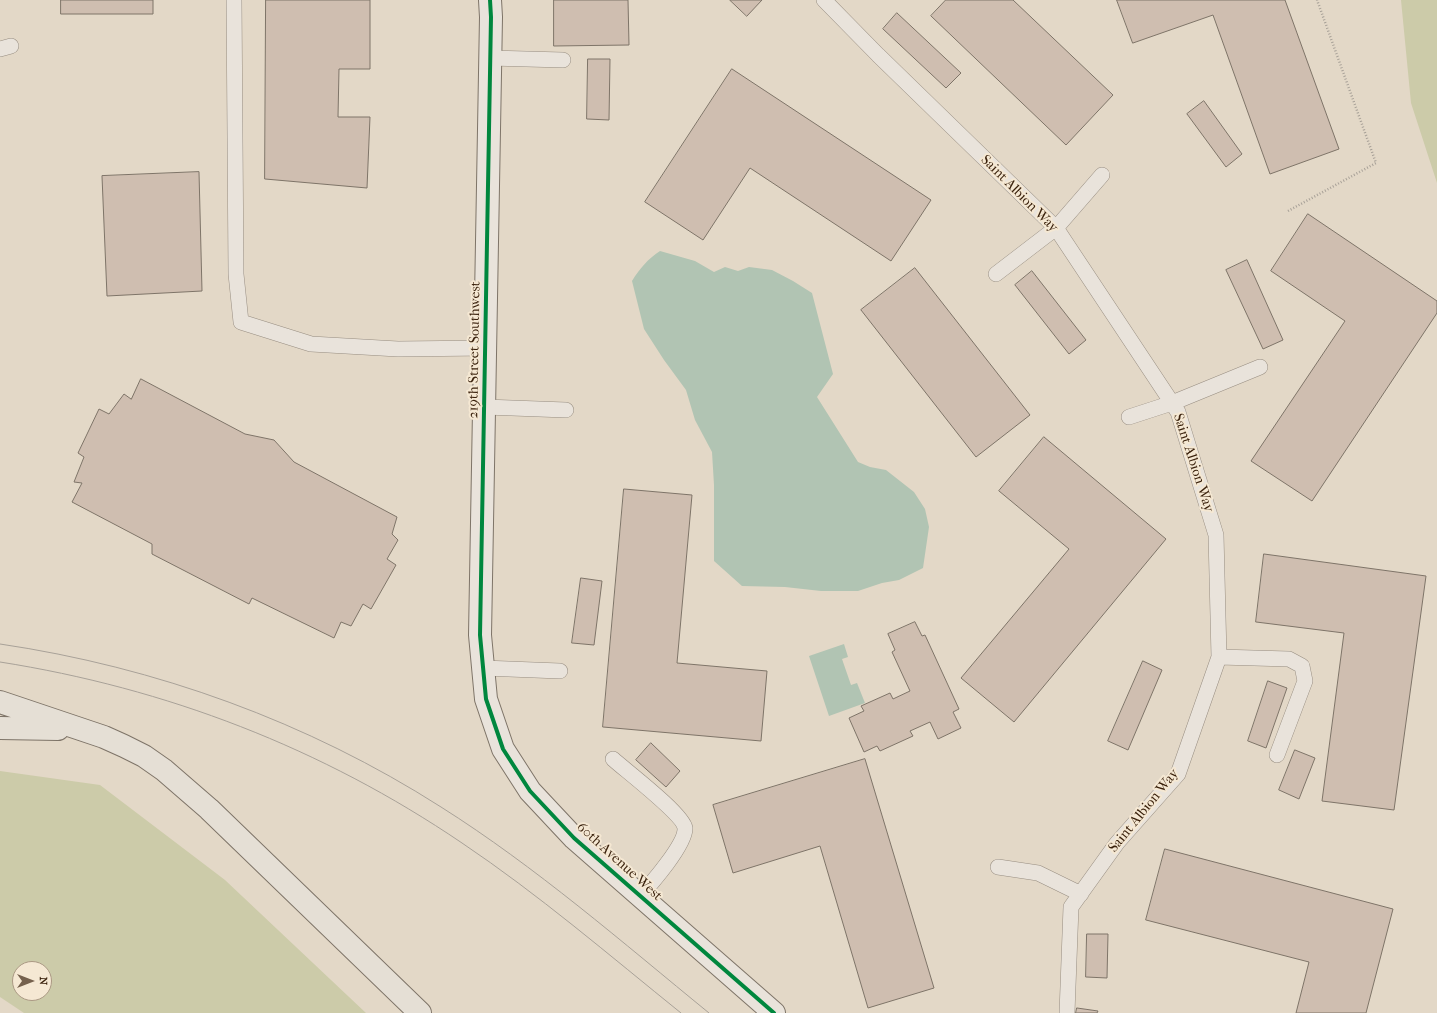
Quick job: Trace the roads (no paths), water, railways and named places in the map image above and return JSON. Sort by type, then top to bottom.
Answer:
[{"type":"highway","points":[[0,702],[104,737],[124,746],[164,770],[209,809],[420,1013]]},
{"type":"highway","points":[[0,728],[81,730]]},
{"type":"street","name":"219th Street Southwest","points":[[486,699],[480,635],[486,348],[490,0]]},
{"type":"street","name":"60th Avenue West","points":[[486,699],[504,749],[530,791],[574,838],[774,1013]]},
{"type":"lane","points":[[234,0],[236,274],[241,322],[312,344],[398,349],[486,348]]},
{"type":"lane","name":"Saint Albion Way","points":[[824,0],[878,55],[1056,228],[1178,412],[1216,535],[1218,657],[1178,774],[1117,843],[1071,907]]},
{"type":"lane","points":[[0,44],[11,46],[0,50]]},
{"type":"lane","points":[[490,58],[563,60]]},
{"type":"lane","points":[[996,274],[1056,228],[1102,175]]},
{"type":"lane","points":[[1129,417],[1172,403],[1260,367]]},
{"type":"lane","points":[[484,407],[566,410]]},
{"type":"lane","points":[[1218,657],[1289,659],[1302,666],[1305,681],[1277,755]]},
{"type":"lane","points":[[483,668],[560,671]]},
{"type":"lane","points":[[612,759],[663,802],[679,818],[685,827],[684,837],[665,867],[640,896]]},
{"type":"lane","points":[[998,867],[1038,873],[1081,894]]},
{"type":"lane","points":[[1061,884],[1071,907],[1067,1013]]},
{"type":"tram line","points":[[0,644],[58,654],[116,667],[173,683],[229,702],[284,724],[338,749],[390,777],[441,807],[476,830],[545,880],[709,1013]]},
{"type":"tram line","points":[[0,662],[62,673],[123,688],[182,706],[241,727],[298,751],[354,778],[409,809],[462,843],[518,883],[573,925],[681,1013]]}]
